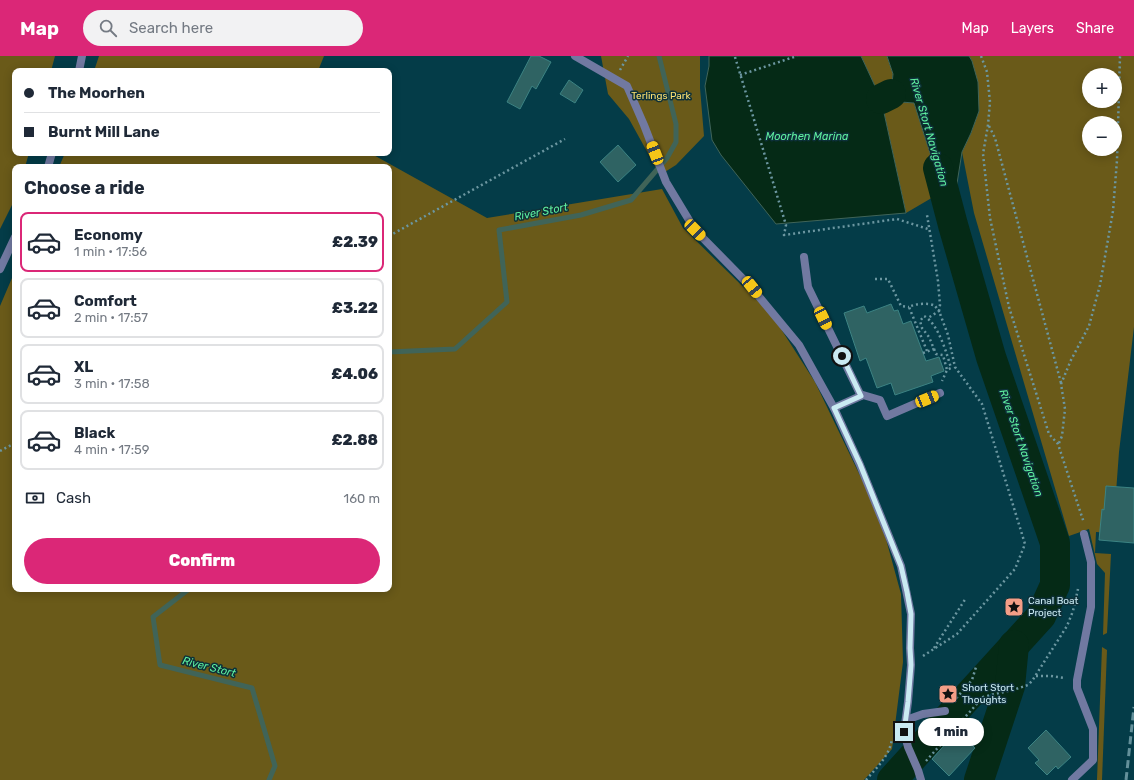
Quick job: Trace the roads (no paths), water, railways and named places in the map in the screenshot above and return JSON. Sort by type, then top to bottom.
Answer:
[{"type":"street","points":[[80,68],[82,56]]},
{"type":"street","points":[[575,56],[627,86],[666,182],[695,230],[752,287],[799,346],[834,408],[860,464],[901,566],[911,614],[911,665],[904,732],[908,748],[921,780]]},
{"type":"street","points":[[0,269],[12,243]]},
{"type":"street","points":[[804,257],[808,286],[861,396]]},
{"type":"street","points":[[834,408],[863,395],[880,400],[887,416],[940,393]]},
{"type":"street","points":[[1072,780],[1093,760],[1093,729],[1077,688],[1077,680],[1091,607],[1091,562],[1084,534]]},
{"type":"street","points":[[906,720],[923,714],[945,711]]},
{"type":"water","name":"Moorhen Marina","points":[[709,56],[861,56],[881,99],[906,213],[776,224],[721,155],[712,140],[705,86],[709,66]]},
{"type":"water","points":[[887,56],[969,56],[972,61],[978,82],[979,111],[962,152],[955,196],[949,208],[936,182],[931,156],[914,103],[901,102],[891,94],[893,74]]},
{"type":"water","points":[[976,681],[981,685],[928,745],[923,740]]},
{"type":"waterway","name":"River Stort","points":[[392,352],[455,349],[507,302],[499,230],[581,215],[631,200],[667,158],[676,142],[676,124],[659,56]]},
{"type":"waterway","points":[[881,99],[891,94]]},
{"type":"waterway","name":"River Stort Navigation","points":[[892,780],[1041,616],[1055,585],[1055,543],[991,357],[938,168]]},
{"type":"waterway","name":"River Stort","points":[[185,592],[153,617],[160,665],[252,688],[275,766],[269,780]]},
{"type":"waterway","points":[[979,780],[1010,686],[1014,645]]},
{"type":"railway","points":[[1126,780],[1134,707]]},
{"type":"place","name":"Canal Boat Project","points":[[1014,607]]},
{"type":"place","name":"Short Stort Thoughts","points":[[948,694]]},
{"type":"park label","name":"Terlings Park","points":[[661,96]]}]
